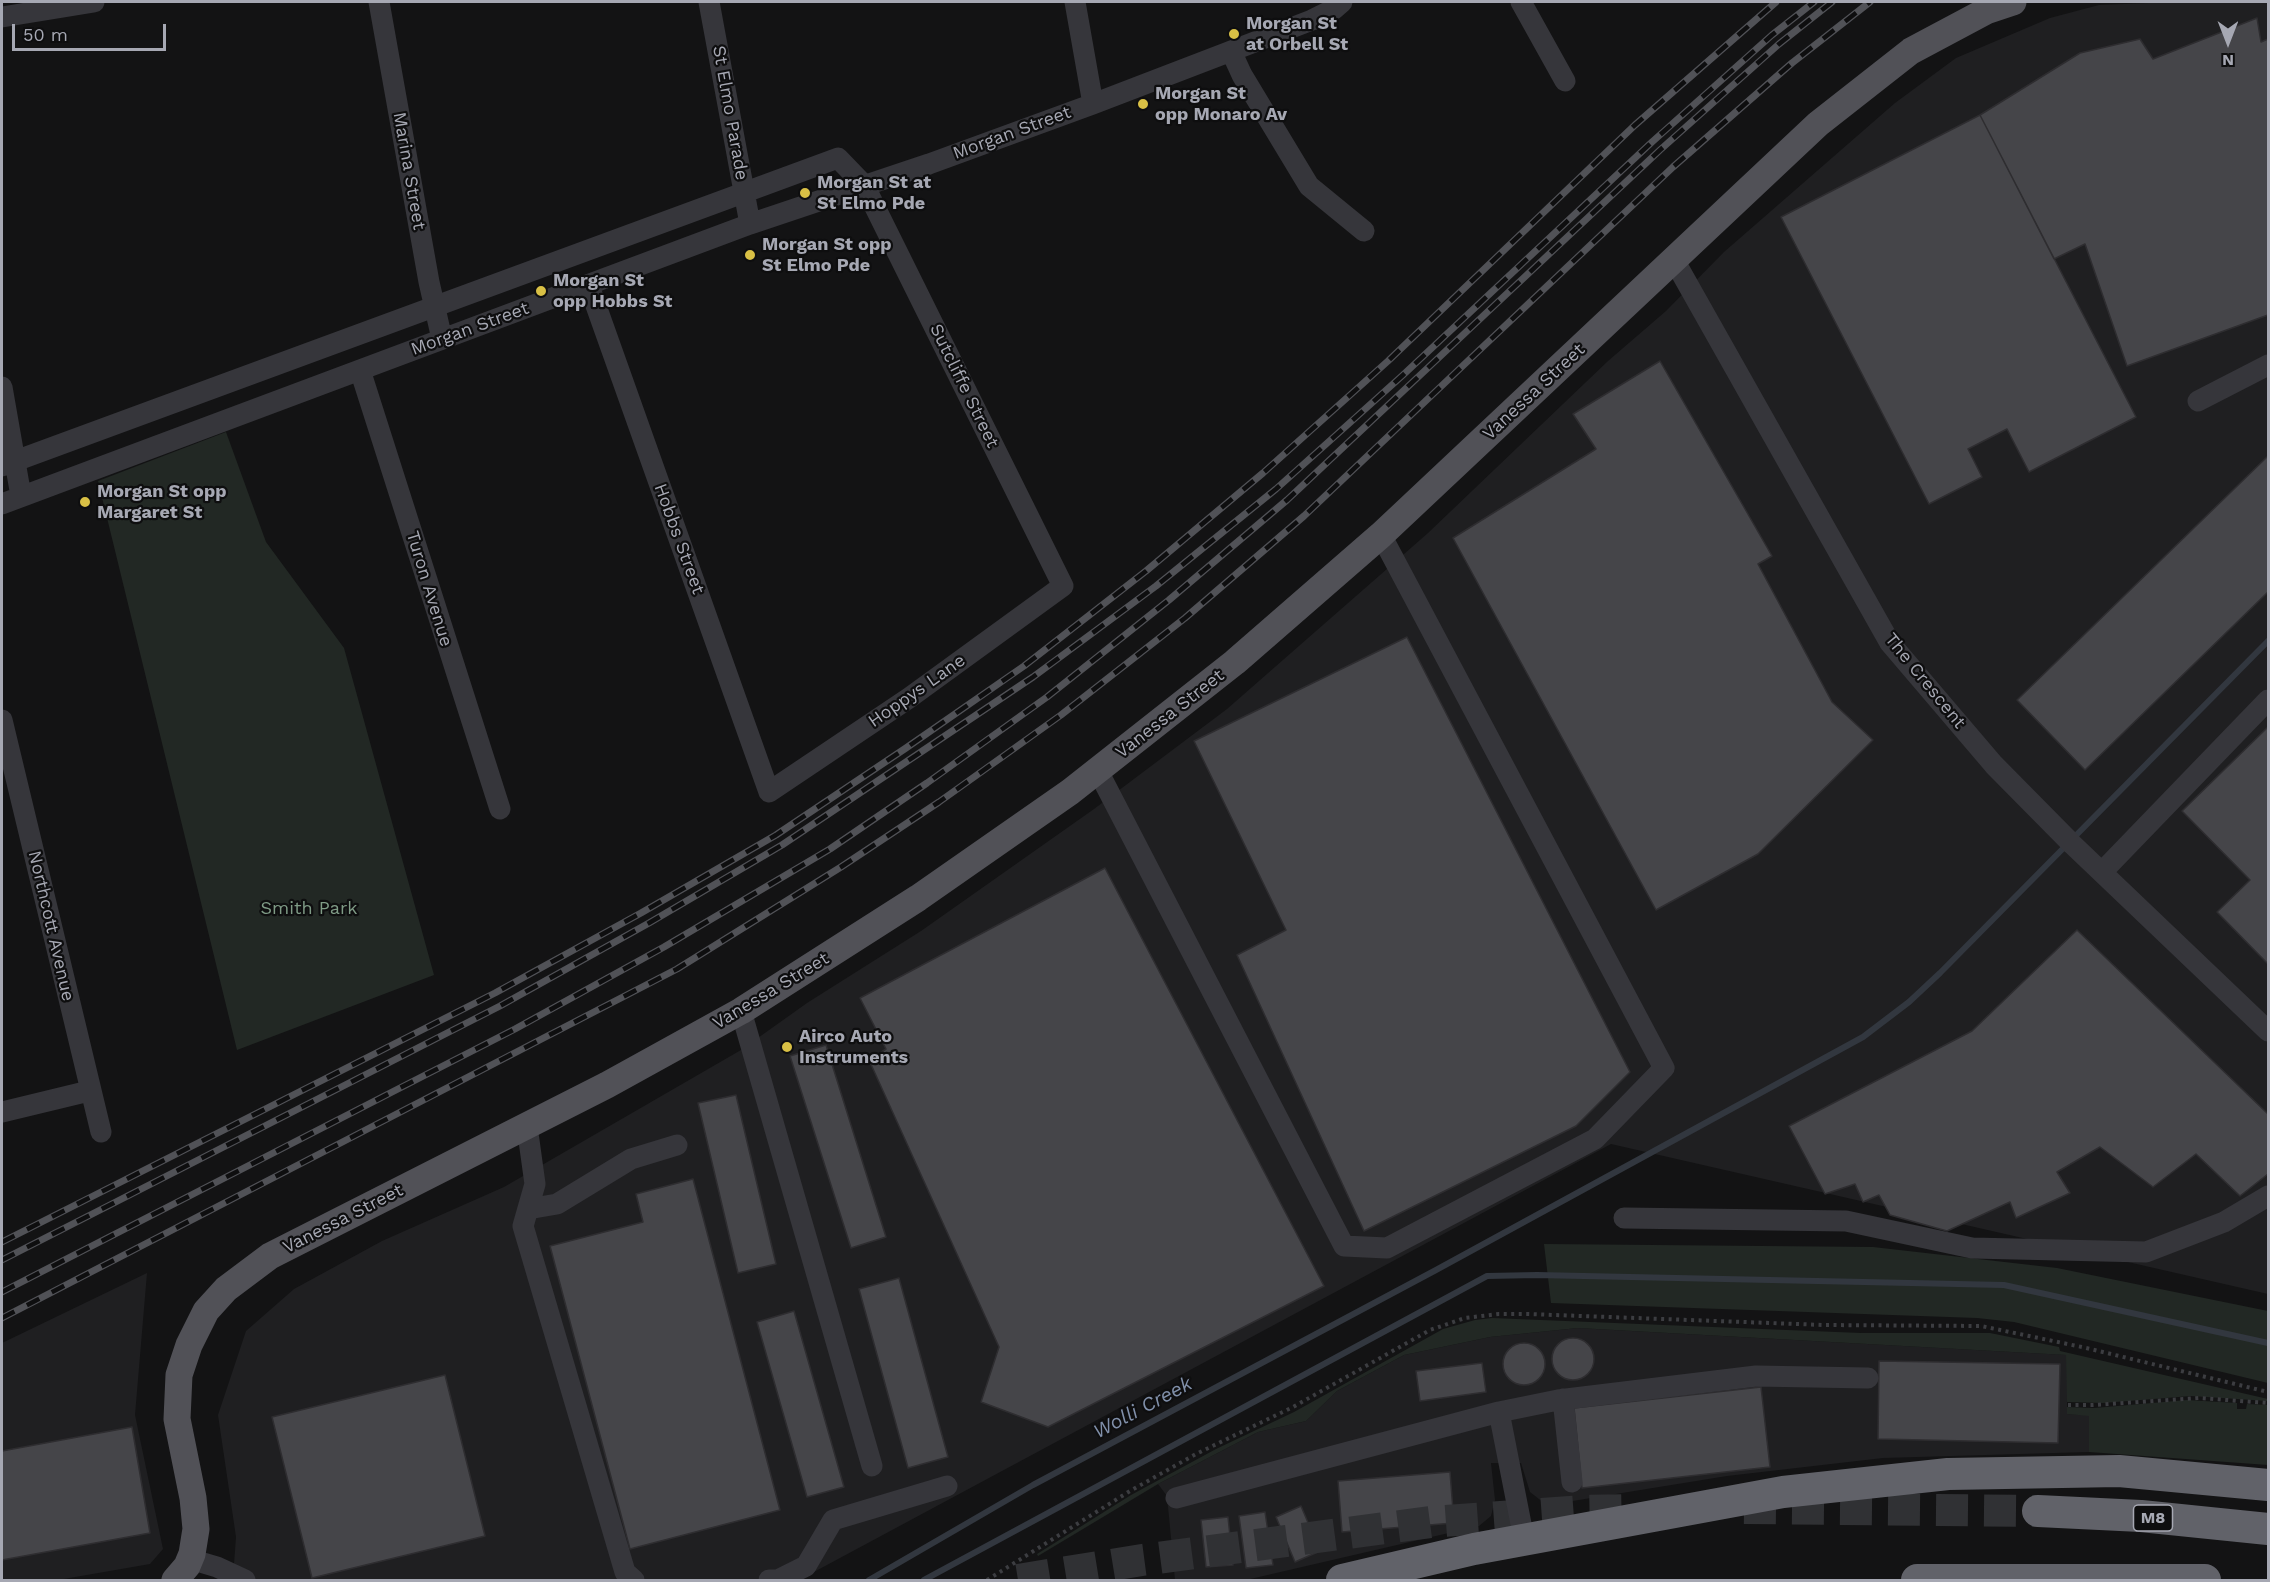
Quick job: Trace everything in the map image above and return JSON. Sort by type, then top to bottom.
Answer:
[{"type":"highway","points":[[1342,1581],[1473,1549],[1784,1492],[1948,1474],[2118,1471],[2268,1485]]},
{"type":"highway","name":"M8","points":[[2038,1512],[2141,1516],[2268,1529]]},
{"type":"highway","points":[[1917,1581],[2205,1581]]},
{"type":"main road","name":"Vanessa Street","points":[[183,1570],[195,1541],[195,1514],[179,1434],[176,1405],[178,1382],[183,1361],[195,1331],[206,1311],[226,1288],[270,1256],[607,1085],[741,1011],[918,898],[1098,771],[1235,663],[1381,535],[1767,170],[1866,84],[1911,51],[1986,11],[2013,2]]},
{"type":"street","points":[[2,17],[94,2]]},
{"type":"street","name":"Marina Street","points":[[379,2],[434,308],[442,339]]},
{"type":"street","name":"St Elmo Parade","points":[[709,2],[750,224]]},
{"type":"street","points":[[1075,2],[1093,104]]},
{"type":"street","name":"Morgan Street","points":[[11,500],[750,224],[929,164],[1093,104],[1312,20],[1334,9],[1342,2]]},
{"type":"street","points":[[1521,2],[1565,81]]},
{"type":"street","points":[[1231,51],[1244,79],[1309,186],[1364,231]]},
{"type":"street","name":"Sutcliffe Street","points":[[744,192],[838,158],[864,185],[1063,586]]},
{"type":"street","points":[[8,464],[744,192]]},
{"type":"street","name":"The Crescent","points":[[1674,260],[1890,643],[1994,765],[2050,819],[2072,844],[2268,1031]]},
{"type":"street","name":"Hobbs Street","points":[[589,286],[769,792]]},
{"type":"street","points":[[2198,401],[2268,365]]},
{"type":"street","name":"Turon Avenue","points":[[360,370],[500,809]]},
{"type":"street","points":[[2,387],[11,500]]},
{"type":"street","points":[[1098,771],[1344,1246],[1387,1248],[1595,1139],[1664,1068],[1381,535]]},
{"type":"street","name":"Hoppys Lane","points":[[769,792],[909,698],[1063,586]]},
{"type":"street","points":[[2103,872],[2268,700]]},
{"type":"street","name":"Northcott Avenue","points":[[2,720],[101,1132]]},
{"type":"street","points":[[741,1011],[872,1466]]},
{"type":"street","points":[[2,1112],[90,1091]]},
{"type":"street","points":[[527,1126],[535,1184],[523,1226],[625,1572],[634,1581]]},
{"type":"street","points":[[528,1209],[557,1204],[631,1158],[677,1145]]},
{"type":"street","points":[[1624,1218],[1846,1221],[1972,1248],[2146,1252],[2224,1222],[2268,1196]]},
{"type":"street","points":[[1176,1498],[1499,1412],[1563,1399],[1756,1376],[1868,1378]]},
{"type":"street","points":[[1563,1399],[1572,1482]]},
{"type":"street","points":[[1499,1412],[1507,1463],[1524,1539]]},
{"type":"street","points":[[770,1581],[778,1580],[806,1566],[833,1520],[947,1486]]},
{"type":"street","points":[[183,1570],[217,1567],[245,1581]]},
{"type":"path","points":[[2068,1405],[2093,1406],[2199,1398],[2268,1403]]},
{"type":"shaded area","points":[[2268,2],[2268,1294],[1611,1144],[799,1580],[224,1580],[234,1564],[236,1537],[218,1415],[246,1331],[294,1289],[382,1241],[504,1187],[741,1050],[807,1003],[921,931],[1094,809],[1227,709],[1428,533],[1608,361],[1666,311],[1724,252],[1895,103],[1956,58],[2050,18],[2099,5]]},
{"type":"shaded area","points":[[147,1273],[135,1415],[163,1549],[150,1564],[58,1580],[2,1580],[2,1343]]},
{"type":"shaded area","points":[[1578,1328],[2067,1355],[2067,1414],[2089,1415],[2089,1452],[1883,1458],[1727,1476],[1554,1504],[1544,1503],[1530,1492],[1521,1463],[1491,1463],[1495,1500],[1491,1516],[1479,1526],[1246,1580],[1175,1580],[1167,1496],[1158,1484],[1258,1432],[1306,1421],[1337,1391],[1404,1355],[1490,1337]]},
{"type":"green space","name":"Smith Park","points":[[226,432],[266,542],[344,648],[434,975],[237,1050],[98,481]]},
{"type":"green space","points":[[1544,1244],[1873,1247],[2057,1268],[2268,1311],[2268,1383],[2014,1322],[1977,1318],[1551,1303]]},
{"type":"green space","points":[[1492,1318],[1861,1333],[1990,1333],[2059,1347],[2060,1351],[2268,1399],[2268,1401],[2191,1396],[2103,1403],[2067,1402],[2066,1355],[1578,1328],[1490,1337],[1404,1355],[1337,1391],[1306,1421],[1258,1432],[1158,1484],[1038,1556],[1037,1554],[1131,1495],[1216,1449],[1294,1412],[1443,1329]]},
{"type":"green space","points":[[2187,1400],[2237,1403],[2237,1409],[2246,1409],[2247,1404],[2268,1405],[2268,1465],[2089,1452],[2089,1416],[2067,1414],[2067,1407],[2094,1408]]},
{"type":"building","points":[[2257,18],[2261,42],[2268,39],[2268,315],[2127,366],[2085,244],[2054,259],[1980,115],[2080,53],[2140,39],[2153,59]]},
{"type":"building","points":[[1980,115],[2136,417],[2029,472],[2007,429],[1968,449],[1982,477],[1929,504],[1781,217]]},
{"type":"building","points":[[1660,361],[1772,556],[1758,564],[1832,702],[1873,740],[1758,854],[1656,910],[1453,538],[1596,449],[1573,414]]},
{"type":"building","points":[[2268,456],[2268,592],[2085,770],[2017,700]]},
{"type":"building","points":[[1407,637],[1630,1072],[1576,1126],[1364,1231],[1237,955],[1286,930],[1194,741]]},
{"type":"building","points":[[2268,727],[2268,964],[2217,912],[2250,880],[2182,811]]},
{"type":"building","points":[[1105,868],[1324,1286],[1048,1427],[981,1402],[999,1347],[869,1060],[886,1049],[860,998]]},
{"type":"building","points":[[2077,930],[2268,1114],[2268,1174],[2240,1196],[2196,1154],[2153,1187],[2100,1147],[2057,1172],[2070,1193],[2016,1218],[2010,1202],[1947,1231],[1890,1215],[1879,1195],[1863,1202],[1855,1184],[1825,1194],[1789,1126],[1972,1031]]},
{"type":"building","points":[[826,1045],[886,1237],[851,1248],[790,1056]]},
{"type":"building","points":[[736,1095],[776,1264],[738,1273],[698,1103]]},
{"type":"building","points":[[693,1179],[780,1510],[630,1549],[550,1246],[643,1222],[636,1194]]},
{"type":"building","points":[[899,1278],[948,1457],[908,1468],[859,1289]]},
{"type":"building","points":[[794,1311],[844,1487],[807,1497],[757,1322]]},
{"type":"building","points":[[1573,1338],[1588,1344],[1594,1359],[1588,1374],[1573,1380],[1558,1374],[1552,1359],[1558,1344]]},
{"type":"building","points":[[1524,1343],[1539,1349],[1545,1364],[1539,1379],[1524,1385],[1509,1379],[1503,1364],[1509,1349]]},
{"type":"building","points":[[1879,1361],[2060,1364],[2058,1443],[1878,1439]]},
{"type":"building","points":[[1482,1363],[1486,1392],[1420,1401],[1416,1371]]},
{"type":"building","points":[[445,1375],[485,1536],[312,1578],[272,1417]]},
{"type":"building","points":[[1761,1387],[1770,1467],[1582,1488],[1574,1408]]},
{"type":"building","points":[[132,1427],[150,1533],[2,1560],[2,1451]]},
{"type":"building","points":[[1450,1472],[1454,1523],[1342,1532],[1338,1481]]},
{"type":"building","points":[[1301,1506],[1320,1551],[1295,1562],[1276,1517]]},
{"type":"building","points":[[1265,1512],[1273,1565],[1246,1568],[1239,1516]]},
{"type":"building","points":[[1228,1517],[1233,1565],[1206,1567],[1201,1520]]},
{"type":"waterway","name":"Wolli Creek","points":[[869,1580],[1033,1485],[1436,1270],[1863,1037],[1909,1002],[1940,973],[2268,641]]},
{"type":"waterway","points":[[924,1580],[1487,1276],[1537,1275],[2004,1285],[2268,1343]]},
{"type":"tunnel","points":[[1744,1508],[2038,1511]]},
{"type":"tunnel","points":[[1018,1580],[1142,1560],[1431,1522],[1582,1511],[1637,1510]]},
{"type":"railway","points":[[2,1242],[495,993],[641,913],[776,835],[1024,666],[1146,571],[1263,473],[1388,361],[1635,125],[1776,2]]},
{"type":"railway","points":[[2,1260],[500,1006],[649,923],[782,845],[1033,677],[1156,586],[1276,489],[1403,375],[1652,142],[1772,35],[1814,2]]},
{"type":"railway","points":[[2,1292],[515,1029],[664,947],[830,849],[927,783],[1047,697],[1169,600],[1287,500],[1660,150],[1779,44],[1832,2]]},
{"type":"railway","points":[[2,1318],[677,969],[841,867],[939,802],[1061,715],[1185,618],[1304,516],[1673,167],[1792,63],[1870,2]]},
{"type":"place","name":"Morgan St at Orbell St","points":[[1234,34]]},
{"type":"place","name":"Morgan St opp Monaro Av","points":[[1143,104]]},
{"type":"place","name":"Morgan St at St Elmo Pde","points":[[805,193]]},
{"type":"place","name":"Morgan St opp St Elmo Pde","points":[[750,255]]},
{"type":"place","name":"Morgan St opp Hobbs St","points":[[541,291]]},
{"type":"place","name":"Morgan St opp Margaret St","points":[[85,502]]},
{"type":"place","name":"Airco Auto Instruments","points":[[787,1047]]}]
